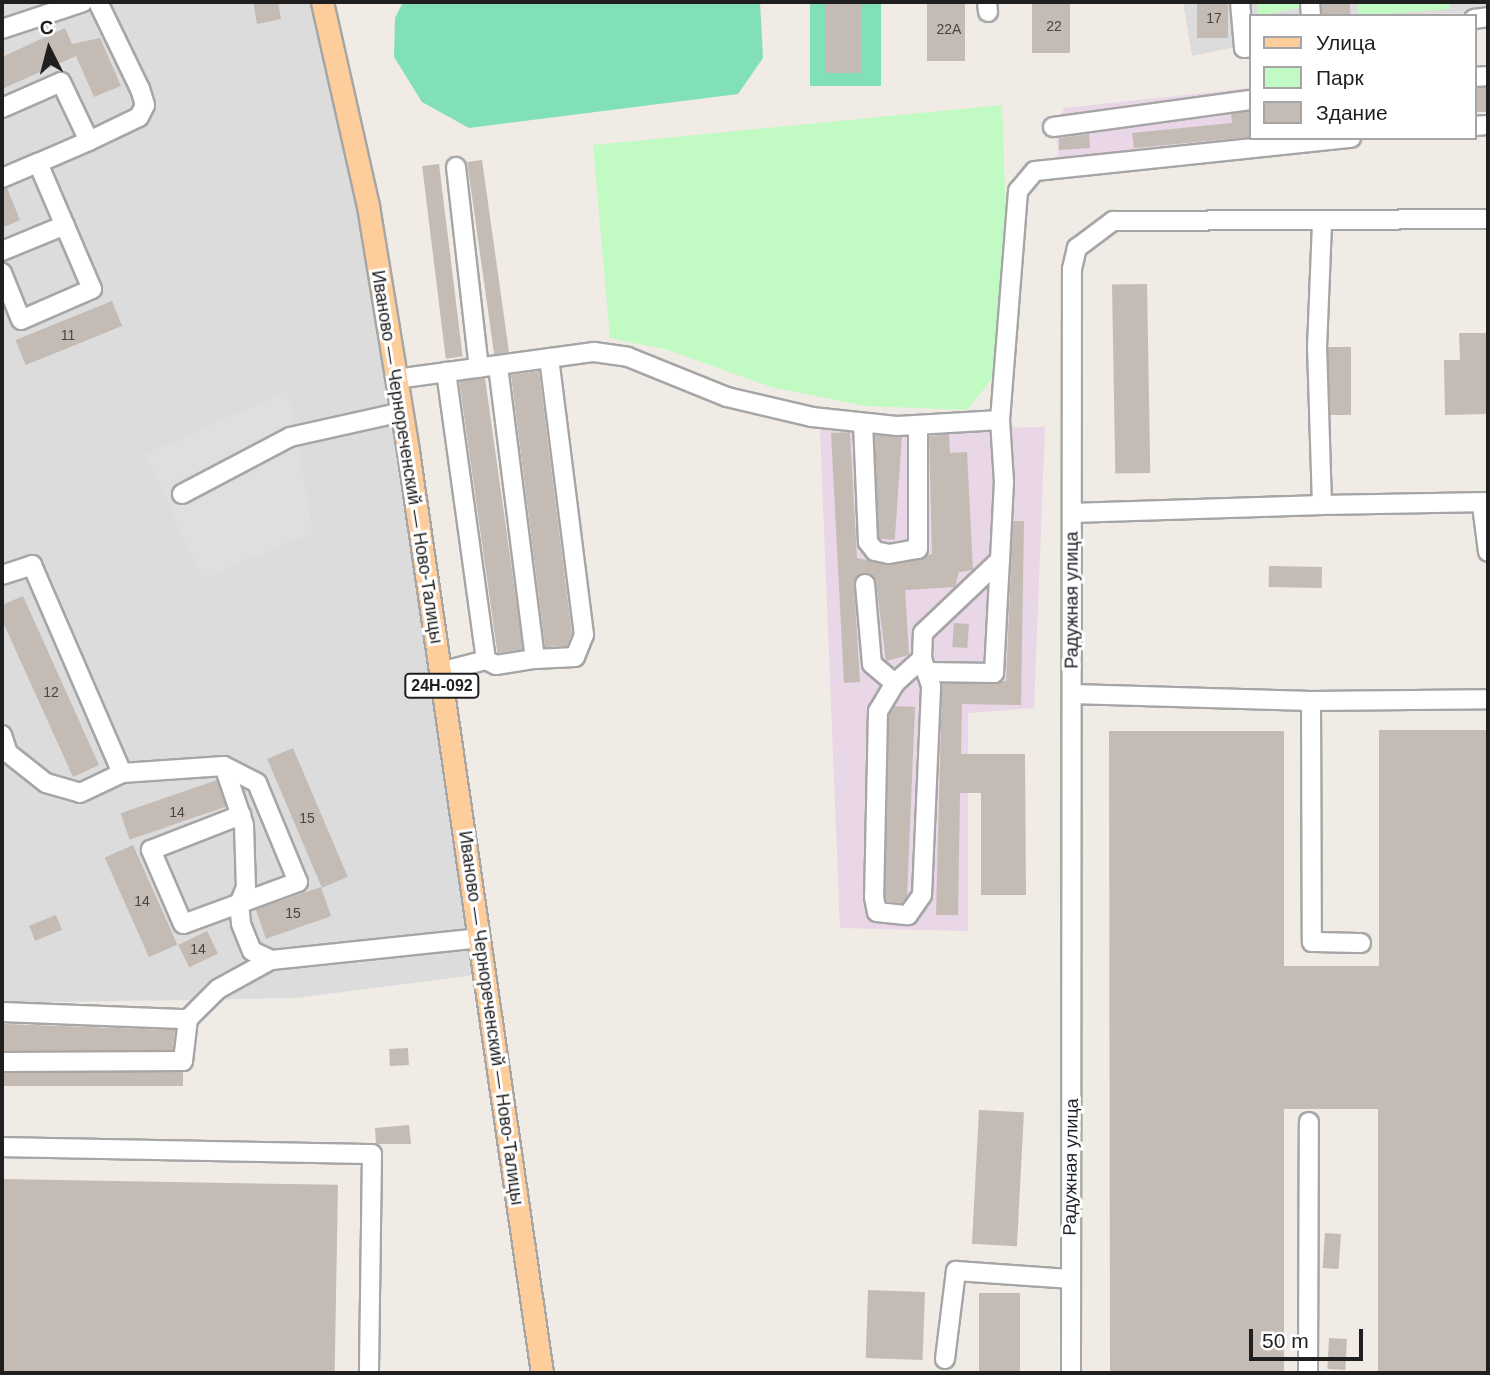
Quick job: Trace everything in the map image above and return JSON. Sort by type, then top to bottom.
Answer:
[{"type":"main road","name":"Иваново — Чернореченский — Ново-Талицы","points":[[322,2],[369,206],[397,379],[542,1373]]},
{"type":"street","points":[[2,29],[83,2]]},
{"type":"street","points":[[2,178],[139,117],[145,105],[98,2]]},
{"type":"street","points":[[1240,2],[1244,48],[1248,47]]},
{"type":"street","points":[[2,108],[61,82],[89,141]]},
{"type":"street","points":[[1053,127],[1248,100]]},
{"type":"street","points":[[1000,560],[923,633],[924,666],[930,686],[922,895],[908,915],[877,912],[874,897],[878,711],[895,683],[924,666],[994,673],[1000,560],[1000,420],[1018,191],[1035,171],[1332,140]]},
{"type":"street","points":[[2,273],[21,320],[92,289],[38,163]]},
{"type":"street","points":[[456,167],[480,368]]},
{"type":"street","name":"Радужная улица","points":[[1071,1373],[1072,269],[1086,237],[1113,221],[1488,219]]},
{"type":"street","points":[[1322,220],[1317,348],[1322,505]]},
{"type":"street","points":[[2,251],[65,225]]},
{"type":"street","points":[[397,379],[594,352],[628,357],[774,411],[863,423],[918,425],[1000,420]]},
{"type":"street","points":[[440,672],[486,660],[496,665],[534,659],[575,657],[584,635],[549,358]]},
{"type":"street","points":[[498,365],[534,659]]},
{"type":"street","points":[[446,372],[486,660]]},
{"type":"street","points":[[183,494],[290,437],[402,412]]},
{"type":"street","points":[[863,423],[868,542],[875,551],[889,554],[918,549],[918,425]]},
{"type":"street","points":[[1072,513],[1485,503],[1488,552]]},
{"type":"street","points":[[2,575],[32,565],[122,773]]},
{"type":"street","points":[[865,584],[872,664],[895,683]]},
{"type":"street","points":[[1072,694],[1311,701],[1488,699]]},
{"type":"street","points":[[1311,701],[1312,942],[1361,943]]},
{"type":"street","points":[[2,735],[8,753],[46,783],[80,793],[122,773],[224,766],[257,783],[298,882],[184,924],[151,850],[241,815]]},
{"type":"street","points":[[224,766],[241,815],[246,887],[239,904],[252,951],[271,960]]},
{"type":"street","points":[[2,1062],[183,1061],[188,1019],[218,989],[271,960],[479,939]]},
{"type":"street","points":[[2,1012],[188,1019]]},
{"type":"street","points":[[1308,1122],[1308,1373]]},
{"type":"street","points":[[2,1147],[372,1154],[369,1373]]},
{"type":"street","points":[[945,1359],[956,1271],[1069,1279]]},
{"type":"shaded area","points":[[2,2],[314,2],[362,208],[476,975],[296,998],[2,1003]]},
{"type":"shaded area","points":[[1183,2],[1488,2],[1488,13],[1248,14],[1248,44],[1192,56]]},
{"type":"shaded area","points":[[1248,88],[1248,140],[1309,140],[1059,162],[1056,132],[1064,108]]},
{"type":"shaded area","points":[[288,390],[313,533],[202,579],[146,454]]},
{"type":"shaded area","points":[[1045,427],[1034,708],[968,713],[968,931],[840,928],[820,430]]},
{"type":"green space","points":[[403,2],[760,2],[763,58],[738,94],[469,128],[422,102],[394,57],[395,18]]},
{"type":"green space","points":[[810,2],[881,2],[881,86],[810,86]]},
{"type":"green space","points":[[1257,2],[1303,2],[1304,7],[1258,14]]},
{"type":"green space","points":[[1357,2],[1449,2],[1450,9],[1384,14],[1358,14]]},
{"type":"green space","points":[[1002,105],[1006,220],[996,374],[967,410],[866,406],[771,387],[668,350],[610,338],[593,145]]},
{"type":"building","points":[[253,2],[278,2],[281,19],[257,24]]},
{"type":"building","points":[[826,2],[861,2],[861,73],[826,73]]},
{"type":"building","points":[[927,2],[965,2],[965,61],[927,61]]},
{"type":"building","points":[[1032,2],[1070,2],[1070,53],[1032,53]]},
{"type":"building","points":[[1197,2],[1228,2],[1228,38],[1197,38]]},
{"type":"building","points":[[1321,2],[1350,2],[1350,14],[1321,14]]},
{"type":"building","points":[[65,28],[72,44],[100,38],[121,86],[94,97],[76,56],[2,89],[2,57]]},
{"type":"building","points":[[1476,87],[1488,87],[1488,112],[1476,112]]},
{"type":"building","points":[[1248,111],[1248,137],[1134,148],[1132,133],[1232,123],[1231,114]]},
{"type":"building","points":[[1089,134],[1090,148],[1059,150],[1059,138]]},
{"type":"building","points":[[482,160],[509,352],[494,354],[467,162]]},
{"type":"building","points":[[439,164],[463,357],[446,359],[422,166]]},
{"type":"building","points":[[7,188],[20,220],[2,228],[2,189]]},
{"type":"building","points":[[1147,284],[1150,473],[1115,474],[1112,285]]},
{"type":"building","points":[[112,301],[122,326],[26,365],[16,340]]},
{"type":"building","points":[[1459,333],[1488,333],[1488,414],[1445,415],[1444,360],[1460,360]]},
{"type":"building","points":[[1328,347],[1351,347],[1351,415],[1328,415]]},
{"type":"building","points":[[539,371],[572,633],[567,646],[545,647],[511,375]]},
{"type":"building","points":[[485,378],[523,649],[497,653],[459,382]]},
{"type":"building","points":[[850,432],[857,558],[890,565],[932,554],[929,436],[949,434],[950,453],[967,452],[973,570],[959,572],[955,587],[905,590],[909,655],[886,661],[876,582],[869,573],[858,575],[854,585],[860,682],[844,683],[831,433]]},
{"type":"building","points":[[875,435],[902,437],[895,540],[868,538]]},
{"type":"building","points":[[1013,521],[1024,521],[1021,705],[962,704],[961,754],[1025,754],[1026,895],[981,895],[981,793],[960,793],[958,915],[936,915],[942,684],[1006,681]]},
{"type":"building","points":[[1269,566],[1322,567],[1322,588],[1269,587]]},
{"type":"building","points":[[23,596],[99,765],[73,777],[2,620],[2,605]]},
{"type":"building","points":[[954,623],[969,624],[967,648],[952,647]]},
{"type":"building","points":[[894,706],[915,707],[907,896],[902,903],[886,901],[885,896],[889,714]]},
{"type":"building","points":[[1379,730],[1488,730],[1488,1373],[1378,1373],[1378,1109],[1284,1109],[1284,1373],[1110,1373],[1109,731],[1284,731],[1284,966],[1379,966]]},
{"type":"building","points":[[293,748],[348,877],[322,888],[267,759]]},
{"type":"building","points":[[217,780],[226,806],[130,840],[121,813]]},
{"type":"building","points":[[133,845],[177,945],[149,957],[105,858]]},
{"type":"building","points":[[321,887],[331,916],[266,939],[256,909]]},
{"type":"building","points":[[56,915],[62,930],[35,941],[29,926]]},
{"type":"building","points":[[207,931],[218,953],[189,967],[178,945]]},
{"type":"building","points":[[2,1024],[175,1030],[173,1050],[2,1051]]},
{"type":"building","points":[[408,1048],[409,1065],[390,1066],[389,1049]]},
{"type":"building","points":[[2,1072],[183,1072],[183,1086],[2,1086]]},
{"type":"building","points":[[979,1110],[1024,1112],[1017,1246],[972,1244]]},
{"type":"building","points":[[409,1125],[411,1144],[376,1144],[375,1128]]},
{"type":"building","points":[[2,1179],[338,1185],[335,1373],[2,1373]]},
{"type":"building","points":[[1325,1233],[1341,1234],[1339,1269],[1323,1268]]},
{"type":"building","points":[[868,1290],[925,1292],[923,1360],[866,1358]]},
{"type":"building","points":[[979,1293],[1020,1293],[1020,1372],[979,1372]]},
{"type":"building","points":[[1329,1338],[1347,1339],[1345,1370],[1327,1369]]}]
